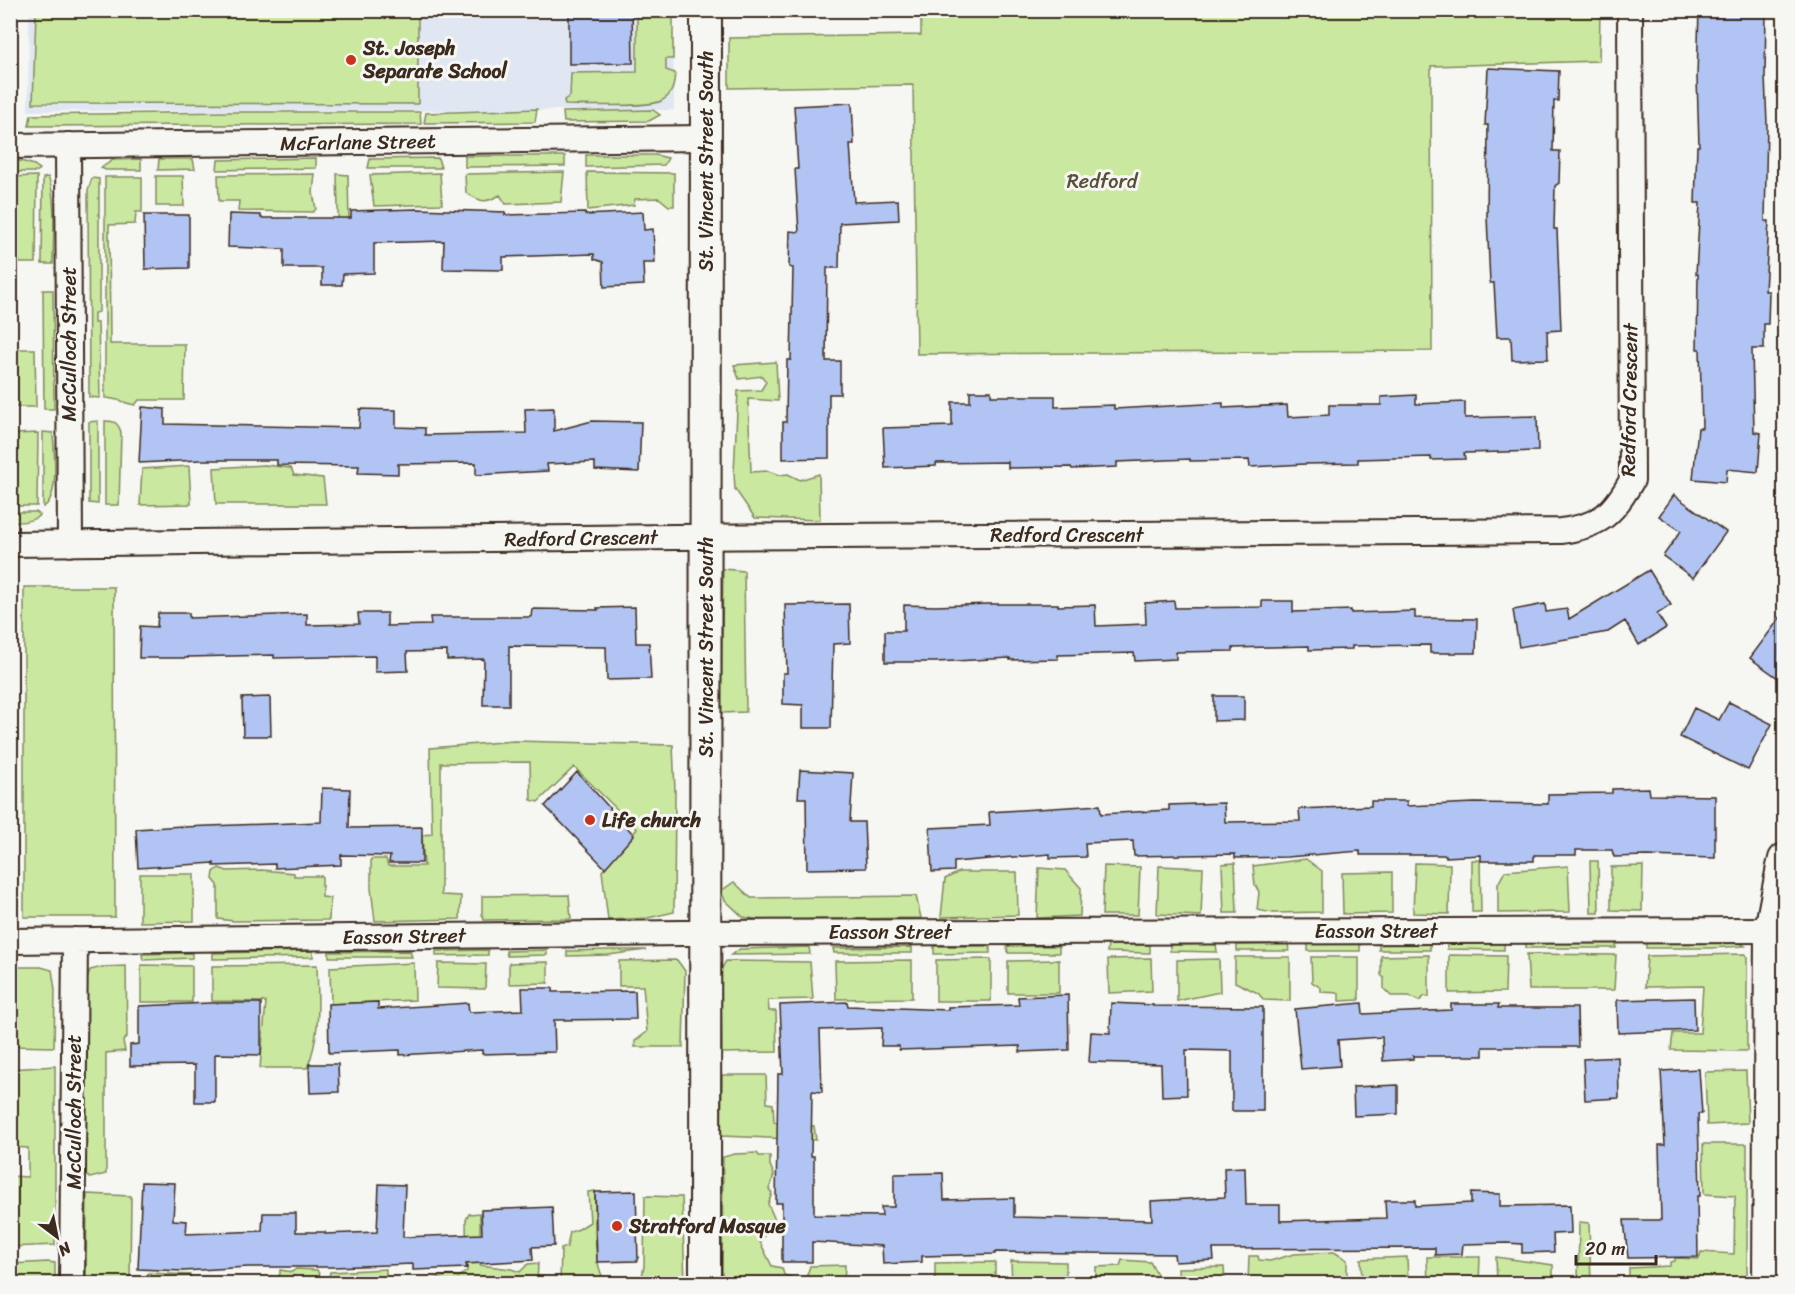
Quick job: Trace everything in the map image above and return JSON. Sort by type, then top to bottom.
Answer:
[{"type":"street","name":"St. Vincent Street South","points":[[705,1284],[706,10]]},
{"type":"street","name":"Redford Crescent","points":[[10,544],[1561,531],[1581,529],[1606,516],[1621,500],[1632,480],[1630,10]]},
{"type":"street","name":"McFarlane Street","points":[[10,146],[706,138]]},
{"type":"street","name":"McCulloch Street","points":[[68,145],[70,544]]},
{"type":"street","points":[[1768,1284],[1770,930],[1785,859]]},
{"type":"street","name":"Easson Street","points":[[10,941],[705,933],[1770,930]]},
{"type":"street","name":"McCulloch Street","points":[[72,1284],[75,940]]},
{"type":"shaded area","name":"St. Joseph Separate School","points":[[29,11],[673,11],[674,110],[28,111]]},
{"type":"green space","name":"Redford","points":[[921,10],[1600,11],[1599,61],[1431,66],[1432,351],[917,354],[913,85],[729,88],[729,38],[921,35]]},
{"type":"green space","points":[[36,11],[418,11],[418,104],[33,103]]},
{"type":"green space","points":[[637,11],[673,11],[673,59],[666,59],[666,70],[675,73],[673,86],[668,96],[661,101],[643,105],[565,105],[564,100],[570,96],[571,73],[637,72]]},
{"type":"green space","points":[[537,109],[535,122],[424,123],[426,113]]},
{"type":"green space","points":[[653,110],[660,115],[649,121],[564,122],[563,112]]},
{"type":"green space","points":[[420,112],[421,124],[29,126],[31,115]]},
{"type":"green space","points":[[586,155],[655,155],[668,158],[664,165],[586,167]]},
{"type":"green space","points":[[465,156],[565,156],[565,166],[465,167]]},
{"type":"green space","points":[[316,158],[316,168],[217,170],[218,160]]},
{"type":"green space","points":[[438,158],[441,168],[368,168],[370,159]]},
{"type":"green space","points":[[141,159],[141,170],[101,168],[113,160]]},
{"type":"green space","points":[[159,159],[193,159],[195,169],[158,170]]},
{"type":"green space","points":[[21,161],[40,169],[37,172],[11,172],[11,162]]},
{"type":"green space","points":[[564,172],[561,202],[506,204],[500,195],[483,201],[466,193],[465,174]]},
{"type":"green space","points":[[587,172],[674,173],[674,206],[669,206],[659,198],[635,199],[634,205],[588,210]]},
{"type":"green space","points":[[440,173],[442,204],[374,206],[370,175]]},
{"type":"green space","points":[[315,174],[313,193],[316,209],[313,212],[238,211],[239,201],[219,201],[218,175]]},
{"type":"green space","points":[[337,174],[348,175],[349,222],[339,243]]},
{"type":"green space","points":[[37,176],[36,263],[20,263],[11,244],[11,177]]},
{"type":"green space","points":[[156,176],[183,176],[184,206],[156,206]]},
{"type":"green space","points":[[48,177],[54,207],[53,264],[42,264],[43,178]]},
{"type":"green space","points":[[105,177],[142,177],[142,212],[136,212],[135,224],[109,225],[110,344],[185,344],[184,400],[139,400],[135,405],[105,398]]},
{"type":"green space","points":[[92,178],[99,179],[99,312],[94,313],[94,323],[98,323],[100,398],[89,397],[88,190]]},
{"type":"green space","points":[[43,290],[53,290],[54,409],[44,409]]},
{"type":"green space","points":[[11,349],[35,349],[36,407],[11,407]]},
{"type":"green space","points":[[776,362],[778,401],[748,399],[751,472],[768,471],[780,475],[788,474],[800,480],[819,474],[820,520],[755,518],[735,489],[738,391],[761,390],[766,382],[762,376],[739,379],[734,365]]},
{"type":"green space","points":[[98,421],[98,504],[89,503],[89,422]]},
{"type":"green space","points":[[105,421],[116,423],[121,432],[119,505],[105,505]]},
{"type":"green space","points":[[43,432],[53,433],[55,462],[52,494],[43,507]]},
{"type":"green space","points":[[38,433],[37,506],[11,506],[11,448],[15,447],[15,434]]},
{"type":"green space","points":[[265,465],[291,468],[294,475],[323,478],[326,504],[216,504],[214,468]]},
{"type":"green space","points":[[189,466],[191,504],[140,505],[142,469]]},
{"type":"green space","points":[[11,512],[36,512],[40,515],[23,522],[11,522]]},
{"type":"green space","points":[[723,569],[744,571],[746,712],[721,713]]},
{"type":"green space","points":[[24,587],[114,587],[115,917],[24,917]]},
{"type":"green space","points":[[514,741],[673,745],[674,912],[648,918],[608,920],[602,871],[637,829],[574,767],[538,802],[531,800],[530,762],[441,763],[441,895],[461,896],[460,919],[375,921],[371,888],[371,859],[386,859],[388,866],[424,866],[422,835],[432,834],[430,748]]},
{"type":"green space","points":[[1306,859],[1322,871],[1322,912],[1273,913],[1257,910],[1259,892],[1255,885],[1253,866]]},
{"type":"green space","points":[[1472,860],[1480,860],[1481,912],[1472,912]]},
{"type":"green space","points":[[1590,861],[1598,861],[1599,913],[1591,913]]},
{"type":"green space","points":[[1235,863],[1237,913],[1224,913],[1222,864]]},
{"type":"green space","points":[[1415,863],[1450,864],[1449,914],[1413,913]]},
{"type":"green space","points":[[1104,866],[1140,867],[1138,915],[1102,915]]},
{"type":"green space","points":[[1159,866],[1203,868],[1201,916],[1157,914]]},
{"type":"green space","points":[[1568,866],[1570,912],[1498,913],[1498,884],[1505,871]]},
{"type":"green space","points":[[1643,866],[1642,911],[1611,910],[1611,867]]},
{"type":"green space","points":[[219,868],[227,871],[262,870],[294,873],[294,876],[322,876],[322,897],[330,898],[329,920],[234,921],[218,919],[218,885],[213,879],[214,872]]},
{"type":"green space","points":[[1039,868],[1065,870],[1081,888],[1080,916],[1037,918]]},
{"type":"green space","points":[[959,872],[1017,872],[1018,915],[941,917],[945,879]]},
{"type":"green space","points":[[1392,872],[1392,913],[1343,914],[1342,873]]},
{"type":"green space","points":[[140,874],[194,874],[194,921],[140,922]]},
{"type":"green space","points":[[734,882],[751,898],[916,896],[921,918],[761,920],[743,917],[725,900],[721,891]]},
{"type":"green space","points":[[569,895],[571,919],[484,920],[482,914],[482,896]]},
{"type":"green space","points":[[1616,941],[1616,948],[1526,948],[1526,942]]},
{"type":"green space","points":[[1737,941],[1745,946],[1646,948],[1646,942]]},
{"type":"green space","points":[[1504,942],[1504,950],[1447,949],[1447,944]]},
{"type":"green space","points":[[1360,943],[1360,951],[1308,951],[1308,944]]},
{"type":"green space","points":[[1430,943],[1430,950],[1379,950],[1379,944]]},
{"type":"green space","points":[[1216,944],[1217,952],[1170,951],[1170,945]]},
{"type":"green space","points":[[1288,944],[1289,951],[1237,951],[1237,945]]},
{"type":"green space","points":[[1108,945],[1150,945],[1150,953],[1107,952]]},
{"type":"green space","points":[[934,946],[990,946],[990,953],[934,954]]},
{"type":"green space","points":[[1007,946],[1059,946],[1059,953],[1008,953]]},
{"type":"green space","points":[[809,947],[810,954],[731,955],[740,949]]},
{"type":"green space","points":[[912,947],[912,953],[834,953],[833,948]]},
{"type":"green space","points":[[488,950],[488,955],[436,956],[436,951]]},
{"type":"green space","points":[[547,950],[547,955],[507,956],[506,951]]},
{"type":"green space","points":[[646,950],[608,955],[567,956],[567,951]]},
{"type":"green space","points":[[313,951],[313,957],[213,959],[213,953]]},
{"type":"green space","points":[[410,951],[412,957],[329,957],[329,952]]},
{"type":"green space","points":[[192,953],[192,958],[143,960],[142,954]]},
{"type":"green space","points":[[1527,954],[1616,955],[1614,990],[1529,990]]},
{"type":"green space","points":[[1745,954],[1747,957],[1747,1051],[1671,1050],[1673,1033],[1700,1033],[1703,986],[1645,987],[1647,956]]},
{"type":"green space","points":[[1429,955],[1429,997],[1425,996],[1419,1001],[1409,996],[1391,996],[1384,989],[1381,956]]},
{"type":"green space","points":[[1449,955],[1506,956],[1505,992],[1449,993]]},
{"type":"green space","points":[[1235,957],[1290,957],[1290,1001],[1264,1000],[1258,993],[1235,982]]},
{"type":"green space","points":[[1311,957],[1359,957],[1359,1000],[1339,1001],[1339,993],[1321,992],[1321,988],[1312,982]]},
{"type":"green space","points":[[1151,958],[1152,991],[1109,993],[1108,959]]},
{"type":"green space","points":[[991,959],[991,1001],[936,1001],[936,960]]},
{"type":"green space","points":[[1219,959],[1220,992],[1177,1001],[1177,960]]},
{"type":"green space","points":[[677,960],[685,971],[683,1047],[635,1047],[635,1041],[647,1032],[643,986],[619,986],[619,961]]},
{"type":"green space","points":[[912,960],[912,998],[836,999],[835,961]]},
{"type":"green space","points":[[1059,960],[1059,993],[1008,993],[1008,961]]},
{"type":"green space","points":[[726,961],[810,962],[813,999],[768,1000],[769,1011],[776,1011],[777,1052],[722,1053],[721,970]]},
{"type":"green space","points":[[548,962],[548,983],[509,984],[509,963]]},
{"type":"green space","points":[[414,963],[415,1000],[331,1004],[330,967]]},
{"type":"green space","points":[[438,963],[486,964],[485,989],[437,988]]},
{"type":"green space","points":[[141,965],[192,966],[192,1002],[141,1002]]},
{"type":"green space","points":[[317,965],[317,1030],[307,1068],[260,1068],[266,1002],[212,1001],[212,966]]},
{"type":"green space","points":[[126,966],[127,1037],[123,1041],[125,1051],[106,1053],[106,1174],[90,1178],[85,1174],[86,983],[90,970]]},
{"type":"green space","points":[[11,967],[41,967],[52,970],[55,990],[54,1047],[11,1046]]},
{"type":"green space","points":[[55,1066],[55,1245],[11,1247],[11,1176],[28,1177],[28,1148],[11,1147],[11,1069]]},
{"type":"green space","points":[[1746,1071],[1748,1123],[1707,1125],[1705,1072]]},
{"type":"green space","points":[[722,1075],[766,1075],[767,1103],[773,1104],[774,1122],[814,1126],[816,1140],[721,1136]]},
{"type":"green space","points":[[1703,1144],[1747,1144],[1747,1283],[1629,1283],[1629,1268],[1670,1266],[1670,1262],[1675,1261],[1675,1258],[1699,1259],[1701,1252],[1734,1254],[1735,1196],[1704,1194]]},
{"type":"green space","points":[[757,1153],[759,1156],[770,1156],[770,1165],[774,1175],[769,1189],[772,1193],[768,1204],[775,1220],[760,1242],[772,1266],[782,1268],[784,1275],[796,1279],[806,1278],[810,1266],[845,1265],[844,1283],[722,1283],[723,1157]]},
{"type":"green space","points":[[595,1191],[597,1254],[602,1276],[607,1283],[560,1284],[561,1249],[567,1247],[570,1232],[590,1222],[588,1192]]},
{"type":"green space","points":[[87,1194],[131,1196],[130,1277],[141,1281],[149,1273],[190,1275],[192,1283],[86,1283]]},
{"type":"green space","points":[[645,1196],[682,1197],[685,1283],[634,1283],[642,1277],[644,1266]]},
{"type":"green space","points":[[480,1213],[480,1265],[520,1272],[528,1264],[538,1263],[537,1283],[413,1284],[416,1281],[448,1276],[459,1277],[467,1271],[466,1220],[469,1214]]},
{"type":"green space","points":[[1579,1222],[1589,1223],[1591,1283],[1578,1283]]},
{"type":"green space","points":[[1334,1252],[1347,1260],[1347,1283],[1248,1283],[1249,1256],[1258,1256],[1259,1260],[1270,1261],[1294,1254]]},
{"type":"green space","points":[[1407,1257],[1408,1283],[1362,1283],[1361,1259]]},
{"type":"green space","points":[[1427,1257],[1480,1257],[1479,1283],[1428,1283]]},
{"type":"green space","points":[[1496,1257],[1553,1265],[1553,1283],[1497,1283]]},
{"type":"green space","points":[[1122,1260],[1150,1262],[1157,1274],[1157,1283],[1096,1283],[1096,1267],[1120,1266]]},
{"type":"green space","points":[[1011,1261],[1066,1262],[1066,1283],[1012,1283]]},
{"type":"green space","points":[[995,1262],[995,1283],[935,1283],[935,1263]]},
{"type":"green space","points":[[55,1263],[55,1283],[11,1283],[11,1264]]},
{"type":"green space","points":[[1224,1267],[1225,1283],[1179,1283],[1178,1268]]},
{"type":"green space","points":[[296,1269],[317,1270],[323,1282],[328,1282],[330,1272],[386,1269],[386,1283],[271,1283],[271,1276],[275,1278],[280,1275],[280,1270],[292,1272]]},
{"type":"building","points":[[569,10],[632,10],[633,63],[569,64]]},
{"type":"building","points":[[1699,10],[1766,10],[1765,221],[1769,221],[1765,291],[1769,291],[1768,324],[1764,324],[1764,349],[1752,349],[1754,432],[1761,433],[1758,472],[1727,469],[1726,482],[1693,479],[1698,428],[1702,428],[1700,349],[1697,349],[1698,274],[1696,274],[1700,203],[1695,203],[1697,146],[1699,146],[1697,77]]},
{"type":"building","points":[[1488,68],[1559,71],[1558,101],[1554,101],[1553,151],[1560,151],[1559,183],[1555,186],[1554,229],[1557,229],[1561,330],[1547,331],[1548,359],[1512,360],[1511,337],[1497,337],[1494,283],[1490,283],[1487,217],[1488,125],[1485,125]]},
{"type":"building","points":[[852,103],[854,144],[850,144],[854,202],[898,200],[899,220],[840,223],[839,268],[827,268],[826,361],[840,361],[840,394],[829,394],[829,458],[783,459],[787,360],[791,360],[793,268],[789,267],[790,231],[799,232],[794,106]]},
{"type":"building","points":[[417,209],[505,212],[505,215],[643,212],[644,230],[653,229],[655,263],[643,263],[644,285],[604,287],[603,262],[594,259],[594,254],[503,257],[503,270],[443,269],[444,241],[374,243],[374,273],[343,274],[342,285],[322,285],[322,268],[284,268],[284,249],[228,247],[229,214],[261,215],[261,218],[351,218],[351,211]]},
{"type":"building","points":[[144,215],[189,215],[189,268],[145,269]]},
{"type":"building","points":[[970,391],[991,391],[991,396],[1055,396],[1055,407],[1114,405],[1114,409],[1223,403],[1223,408],[1287,405],[1288,417],[1329,415],[1329,405],[1381,405],[1381,397],[1416,395],[1416,404],[1465,402],[1465,418],[1537,416],[1538,451],[1464,453],[1465,459],[1431,460],[1431,457],[1358,459],[1358,463],[1250,467],[1249,460],[1190,461],[1190,459],[1117,462],[1117,467],[1072,469],[1071,467],[1008,468],[1008,462],[936,463],[936,466],[885,468],[883,428],[952,426],[952,402],[970,402]]},
{"type":"building","points":[[142,407],[165,409],[165,424],[359,428],[360,409],[396,410],[396,427],[425,428],[425,435],[526,433],[525,409],[554,408],[554,431],[592,421],[641,422],[639,472],[595,470],[595,462],[547,464],[548,471],[476,475],[476,463],[398,464],[398,474],[358,473],[359,466],[277,465],[277,460],[139,463]]},
{"type":"building","points":[[1674,495],[1726,532],[1693,578],[1663,556],[1681,531],[1659,516]]},
{"type":"building","points":[[1649,570],[1671,605],[1657,614],[1666,628],[1639,645],[1625,621],[1608,632],[1519,647],[1513,610],[1545,604],[1546,612],[1567,609],[1569,619]]},
{"type":"building","points":[[1174,601],[1175,608],[1262,607],[1262,601],[1293,601],[1293,612],[1415,611],[1415,618],[1477,619],[1476,653],[1430,653],[1430,645],[1352,646],[1352,649],[1309,650],[1309,646],[1176,652],[1176,659],[1135,661],[1134,653],[1058,655],[1058,659],[1010,660],[1010,658],[885,662],[885,631],[904,631],[904,605],[1095,605],[1096,626],[1146,624],[1145,603]]},
{"type":"building","points":[[849,604],[850,643],[833,644],[831,728],[803,728],[803,705],[783,704],[783,673],[787,673],[785,605]]},
{"type":"building","points":[[635,607],[636,643],[649,643],[651,679],[607,680],[606,647],[509,646],[509,705],[483,705],[484,659],[447,660],[447,651],[407,652],[408,671],[375,672],[375,656],[274,658],[274,655],[139,658],[140,626],[157,627],[158,613],[189,613],[189,618],[307,614],[307,625],[359,624],[358,613],[387,613],[387,626],[431,625],[430,617],[531,617],[532,609],[598,610],[597,608]]},
{"type":"building","points":[[1785,611],[1785,683],[1750,658]]},
{"type":"building","points":[[1214,696],[1244,696],[1244,720],[1214,721]]},
{"type":"building","points":[[270,697],[271,736],[243,736],[242,698]]},
{"type":"building","points":[[1729,702],[1772,724],[1748,770],[1680,737],[1694,708],[1719,720]]},
{"type":"building","points":[[800,770],[853,773],[850,822],[864,822],[866,868],[807,869],[806,798],[798,798]]},
{"type":"building","name":"Life church","points":[[577,772],[634,835],[605,868],[545,806]]},
{"type":"building","points":[[322,788],[350,789],[349,828],[422,827],[422,863],[389,863],[390,856],[341,855],[341,865],[275,868],[275,864],[214,866],[214,863],[138,868],[136,829],[321,822]]},
{"type":"building","points":[[1649,788],[1650,795],[1715,796],[1715,858],[1614,857],[1612,850],[1576,850],[1576,855],[1534,855],[1534,861],[1481,861],[1481,855],[1446,857],[1446,855],[1360,855],[1360,851],[1287,857],[1235,858],[1235,854],[1134,856],[1133,841],[1085,843],[1086,857],[1050,858],[1050,854],[954,862],[954,871],[932,872],[930,828],[990,825],[989,812],[1100,805],[1101,814],[1169,810],[1169,805],[1224,803],[1225,822],[1300,821],[1299,809],[1371,806],[1371,801],[1407,801],[1407,806],[1474,803],[1548,804],[1548,794],[1612,793],[1612,789]]},
{"type":"building","points":[[522,988],[553,988],[553,992],[635,991],[636,1019],[554,1020],[555,1052],[482,1054],[482,1050],[400,1055],[400,1050],[329,1053],[328,1004],[378,1002],[378,1009],[468,1003],[469,1012],[523,1010]]},
{"type":"building","points":[[1068,995],[1069,1050],[1020,1052],[1020,1046],[899,1050],[899,1046],[881,1046],[882,1028],[820,1030],[822,1092],[812,1091],[811,1156],[814,1156],[814,1215],[882,1216],[881,1207],[894,1207],[894,1174],[943,1173],[944,1200],[1014,1198],[1014,1217],[1152,1220],[1151,1201],[1225,1197],[1224,1168],[1245,1167],[1246,1205],[1280,1205],[1280,1221],[1386,1218],[1385,1200],[1415,1200],[1415,1206],[1471,1203],[1471,1193],[1500,1194],[1500,1206],[1570,1205],[1571,1233],[1553,1234],[1554,1252],[1522,1253],[1522,1244],[1507,1243],[1463,1244],[1462,1254],[1435,1255],[1435,1248],[1213,1249],[1214,1260],[1175,1262],[1174,1254],[995,1252],[995,1254],[922,1256],[922,1262],[883,1264],[882,1246],[812,1242],[812,1262],[782,1262],[782,1203],[776,1203],[778,1074],[783,1074],[780,1005],[847,1002],[848,1006],[948,1010],[948,1007],[1019,1005],[1018,997]]},
{"type":"building","points":[[1694,998],[1695,1030],[1618,1033],[1617,1000]]},
{"type":"building","points":[[261,1003],[261,1055],[215,1054],[215,1102],[195,1102],[195,1065],[130,1066],[130,1045],[139,1044],[139,1006]]},
{"type":"building","points":[[1111,1003],[1153,1006],[1263,1007],[1263,1111],[1232,1111],[1232,1051],[1186,1050],[1187,1095],[1162,1096],[1161,1064],[1089,1062],[1091,1032],[1110,1033]]},
{"type":"building","points":[[1362,1003],[1363,1014],[1451,1010],[1451,1004],[1499,1004],[1498,1008],[1577,1008],[1578,1047],[1483,1047],[1483,1056],[1413,1056],[1413,1059],[1383,1061],[1382,1037],[1338,1040],[1340,1066],[1301,1069],[1295,1009]]},
{"type":"building","points":[[1618,1057],[1619,1098],[1585,1100],[1583,1059]]},
{"type":"building","points":[[309,1064],[338,1064],[339,1092],[310,1093]]},
{"type":"building","points":[[1699,1069],[1702,1114],[1698,1114],[1700,1196],[1697,1196],[1698,1257],[1628,1258],[1624,1220],[1661,1220],[1659,1145],[1665,1145],[1661,1071]]},
{"type":"building","points":[[1398,1085],[1398,1114],[1354,1116],[1353,1087]]},
{"type":"building","points":[[142,1182],[175,1183],[173,1220],[187,1221],[186,1234],[262,1231],[263,1213],[296,1213],[296,1232],[325,1232],[325,1234],[377,1232],[379,1184],[405,1185],[403,1237],[482,1234],[481,1210],[552,1207],[554,1246],[532,1247],[533,1260],[466,1264],[467,1268],[413,1270],[413,1264],[248,1267],[183,1271],[138,1269]]},
{"type":"building","name":"Stratford Mosque","points":[[636,1191],[638,1261],[597,1262],[595,1192]]},
{"type":"place","name":"St. Joseph Separate School","points":[[351,60]]},
{"type":"place","name":"Life church","points":[[590,820]]},
{"type":"place","name":"Stratford Mosque","points":[[617,1226]]}]
